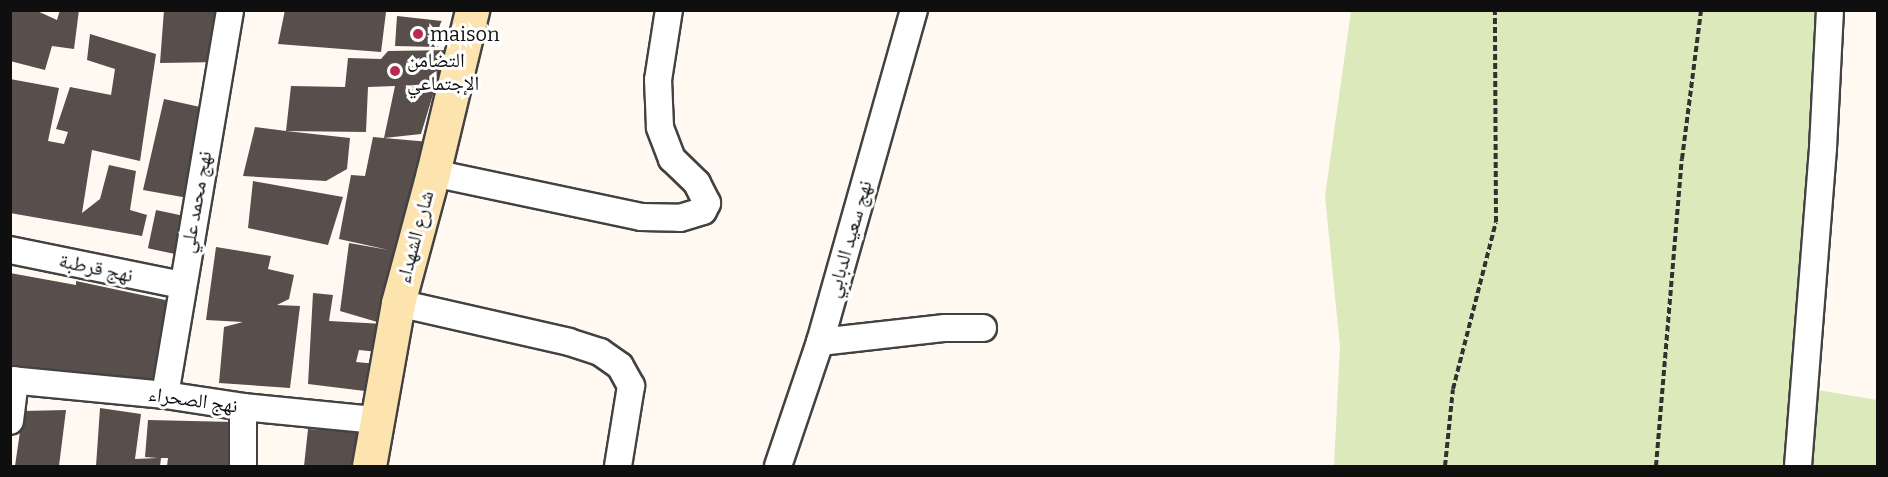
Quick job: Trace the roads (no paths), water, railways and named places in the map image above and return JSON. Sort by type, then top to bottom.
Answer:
[{"type":"main road","name":"شارع الشهداء","points":[[369,466],[398,303],[433,173],[472,10]]},
{"type":"street","name":"نهج محمد علي","points":[[165,394],[230,10]]},
{"type":"street","points":[[433,173],[641,217],[680,218],[703,211],[707,203],[697,183],[672,159],[660,127],[658,80],[669,10]]},
{"type":"street","name":"نهج سعيد الدبابي","points":[[778,466],[820,342],[914,10]]},
{"type":"street","points":[[1798,466],[1823,148],[1830,10]]},
{"type":"street","name":"نهج قرطبة","points":[[10,250],[182,285]]},
{"type":"street","points":[[398,303],[569,342],[600,352],[620,366],[631,386],[618,466]]},
{"type":"street","points":[[820,342],[945,328],[983,328]]},
{"type":"street","points":[[10,421],[13,380]]},
{"type":"street","name":"نهج الصحراء","points":[[13,380],[165,394],[243,407],[376,420]]},
{"type":"street","points":[[243,407],[243,466]]},
{"type":"place","name":"maison","points":[[418,34]]},
{"type":"place","name":"التضامن الإجتماعي","points":[[395,71]]}]
